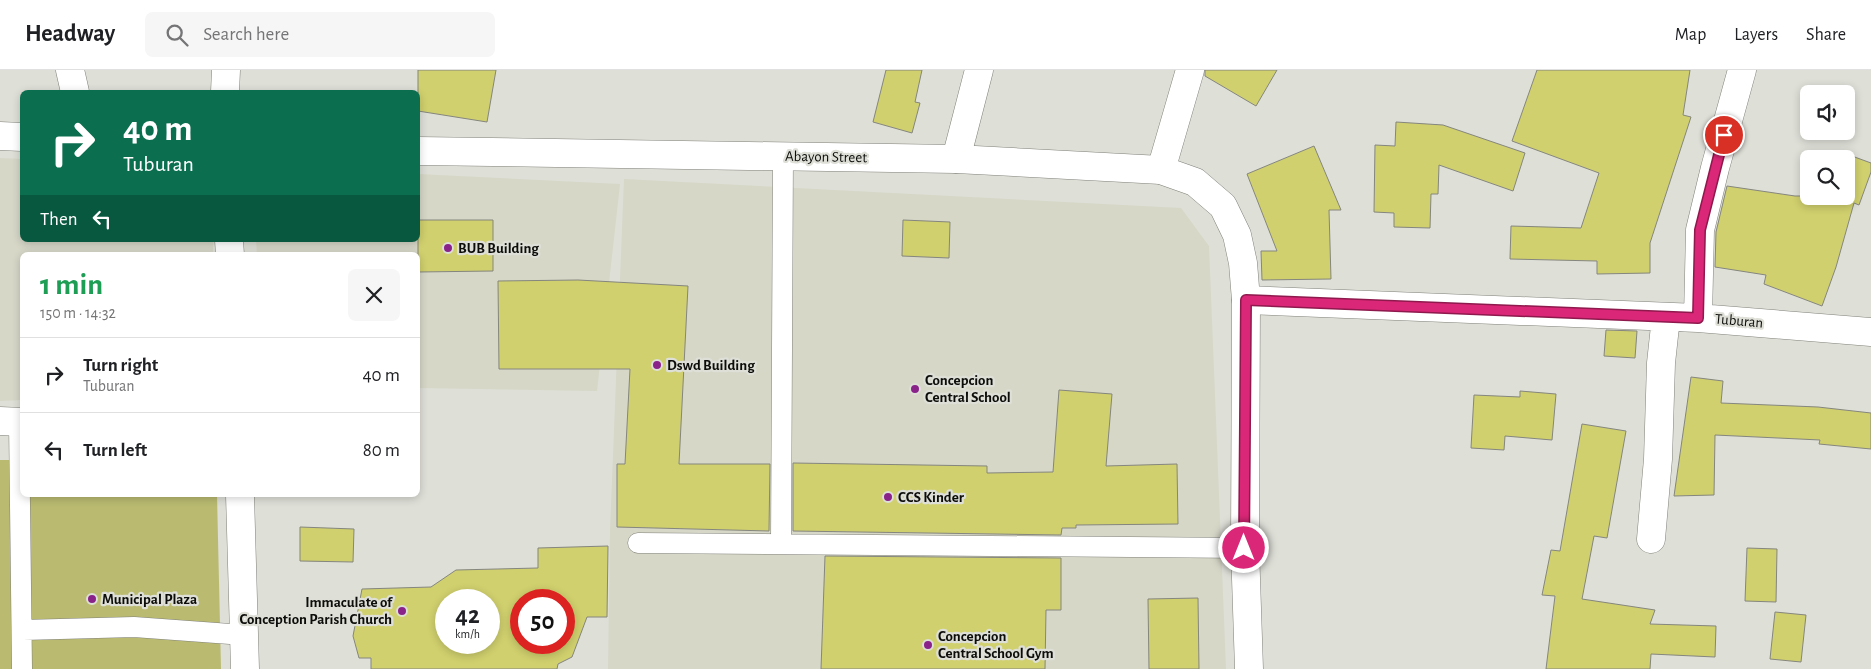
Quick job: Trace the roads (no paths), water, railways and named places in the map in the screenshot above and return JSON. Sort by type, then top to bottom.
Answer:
[{"type":"street","points":[[70,70],[75,90]]},
{"type":"street","points":[[225,90],[226,70]]},
{"type":"street","points":[[956,159],[979,70]]},
{"type":"street","points":[[1161,170],[1190,70]]},
{"type":"street","points":[[1698,318],[1700,230],[1742,70]]},
{"type":"street","points":[[0,136],[20,137]]},
{"type":"street","name":"Abayon Street","points":[[420,151],[956,159],[1161,170],[1195,182],[1223,206],[1237,235],[1243,262],[1246,300]]},
{"type":"street","points":[[1246,300],[1244,548],[1249,669]]},
{"type":"street","name":"Tuburan","points":[[1246,300],[1698,318],[1871,332]]},
{"type":"street","points":[[1651,539],[1658,459],[1661,363],[1666,317]]},
{"type":"street","points":[[240,497],[244,669]]},
{"type":"lane","points":[[781,544],[783,156]]},
{"type":"lane","points":[[14,421],[23,630],[22,669]]},
{"type":"lane","points":[[638,542],[1244,548]]},
{"type":"lane","points":[[23,630],[134,627],[244,635]]},
{"type":"place","name":"BUB Building","points":[[448,248]]},
{"type":"place","name":"Dswd Building","points":[[657,365]]},
{"type":"place","name":"Concepcion Central School","points":[[915,389]]},
{"type":"place","name":"CCS Kinder","points":[[888,497]]},
{"type":"place","name":"Municipal Plaza","points":[[92,599]]},
{"type":"place","name":"Immaculate of Conception Parish Church","points":[[402,611]]},
{"type":"place","name":"Concepcion Central School Gym","points":[[928,645]]}]
